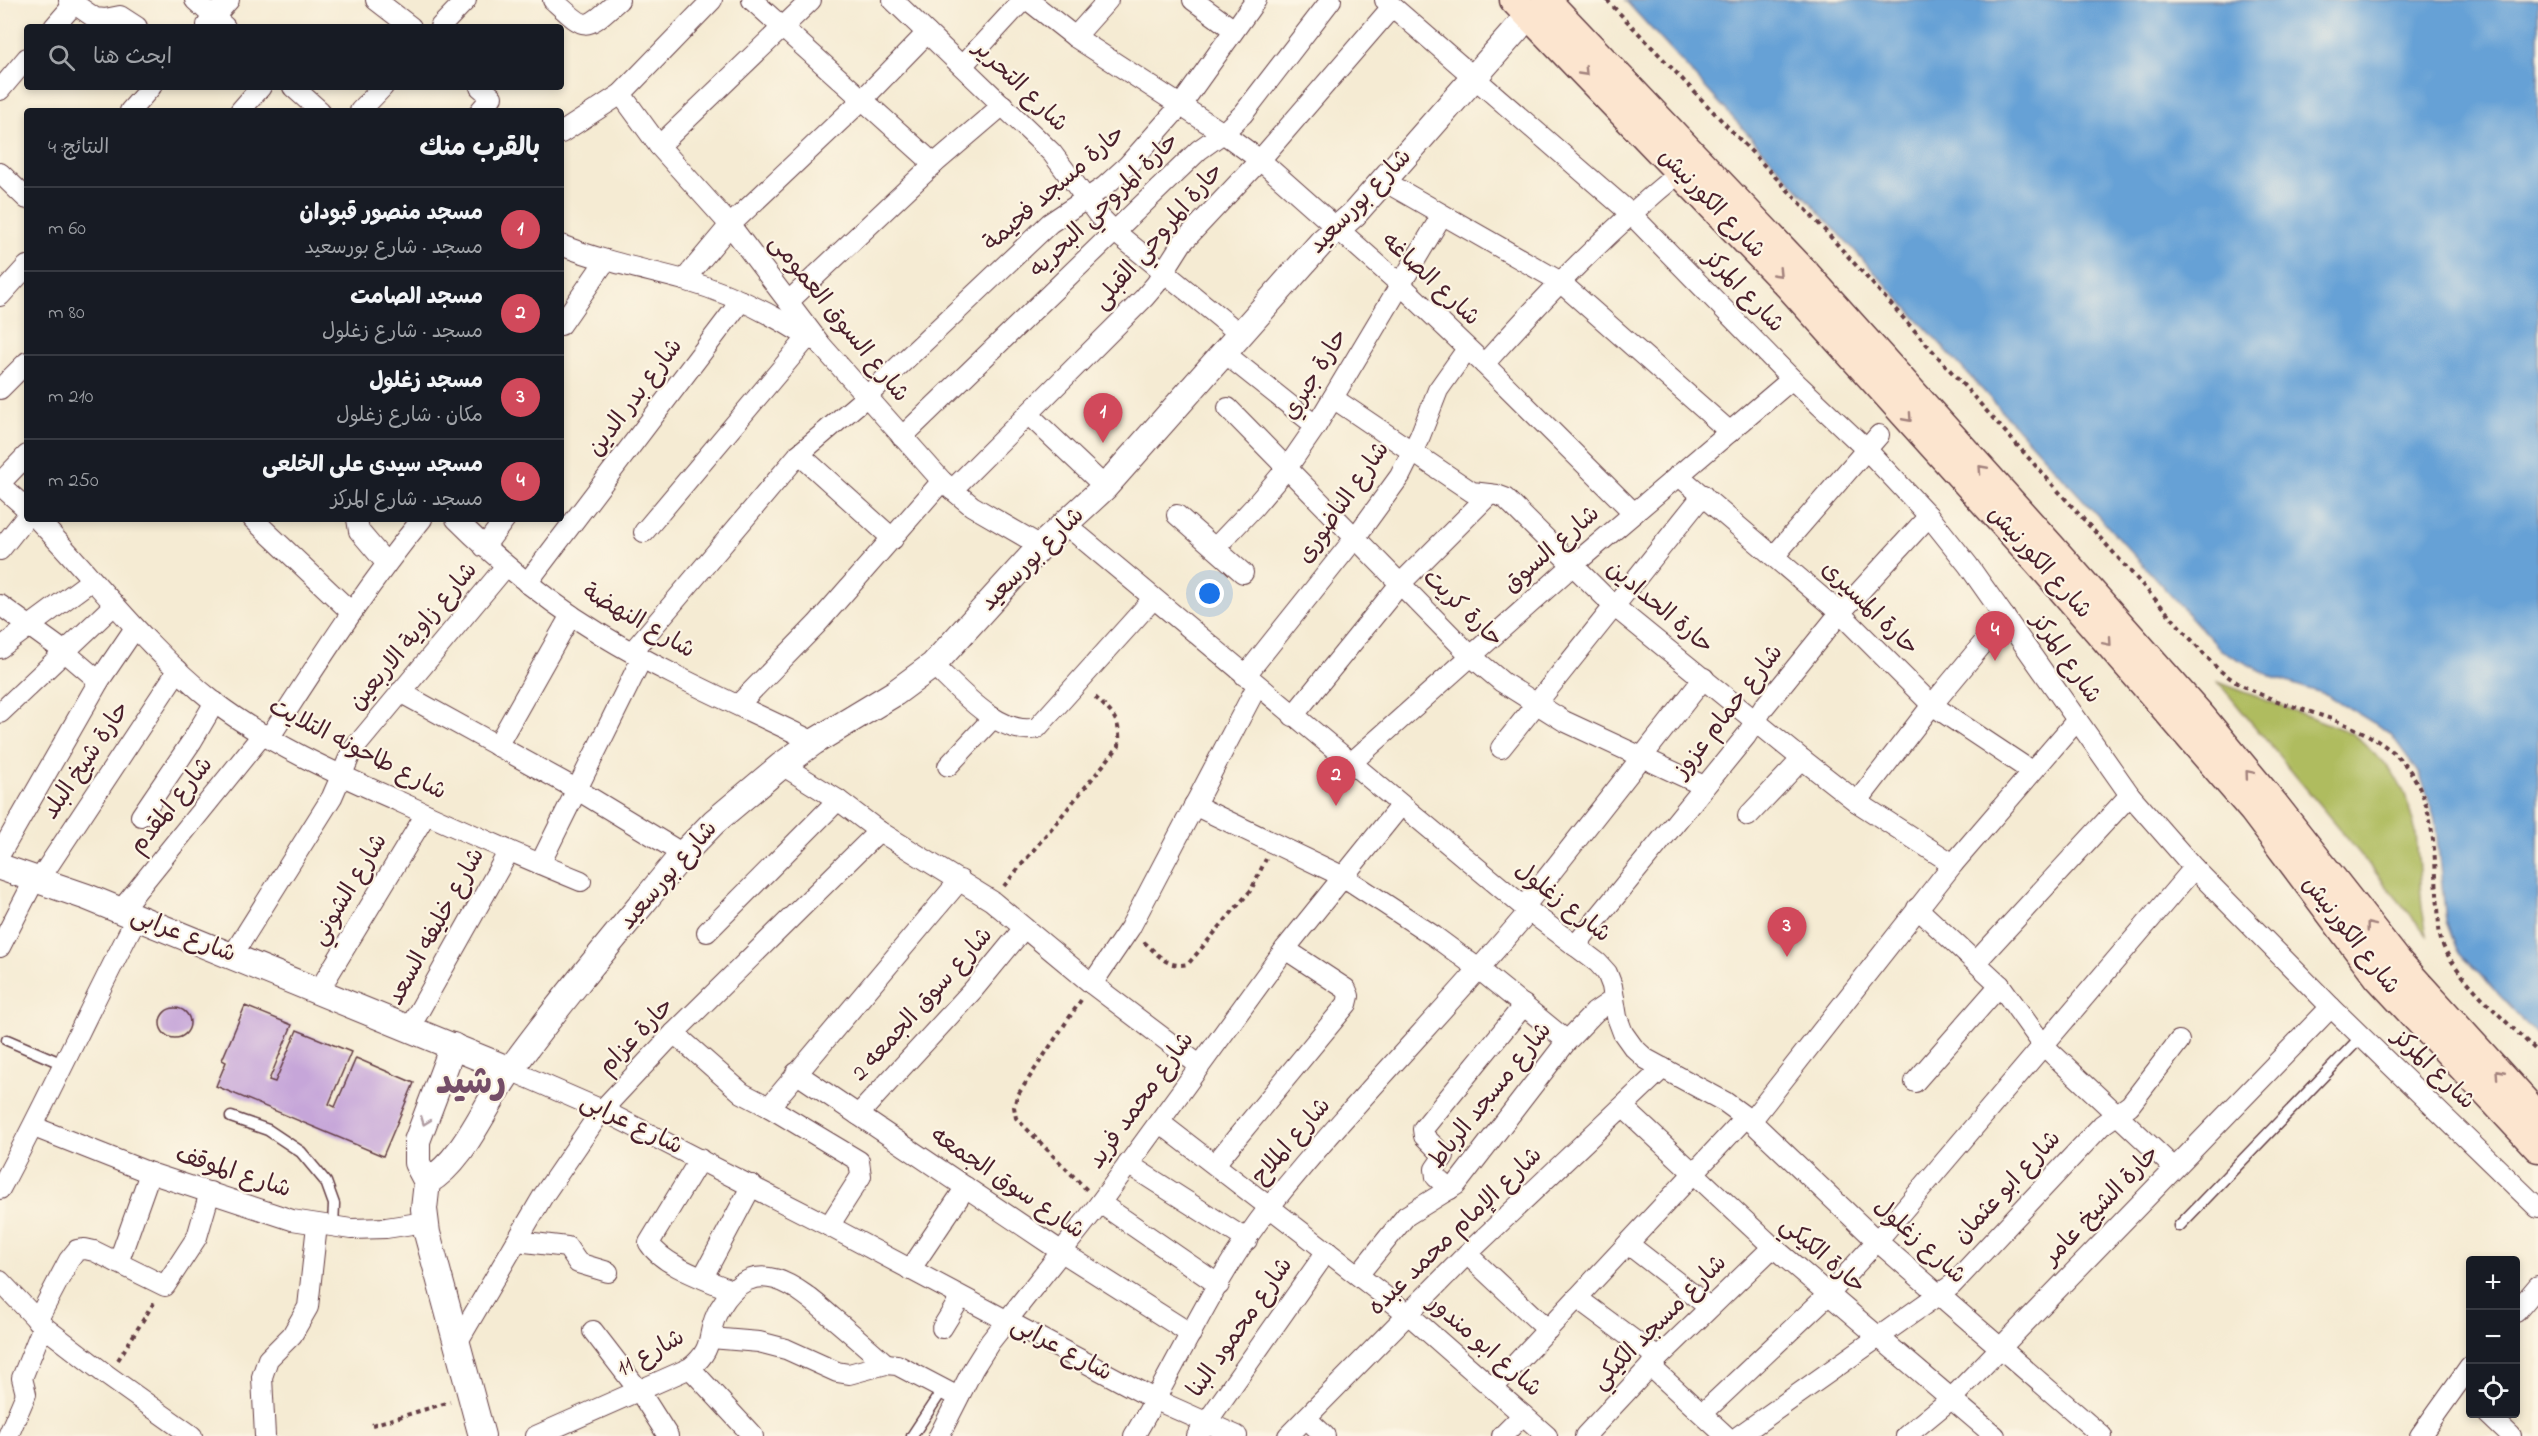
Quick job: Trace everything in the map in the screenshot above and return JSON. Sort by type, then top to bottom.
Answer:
[{"type":"main road","name":"شارع الكورنيش","points":[[1530,5],[1807,275],[2200,715],[2273,803],[2398,962],[2538,1116]]},
{"type":"main road","name":"شارع الكورنيش","points":[[1567,39],[1680,172],[1790,286],[2072,600],[2253,810],[2379,978],[2538,1148]]},
{"type":"street","points":[[195,0],[214,24],[229,0]]},
{"type":"street","points":[[376,0],[407,24]]},
{"type":"street","points":[[443,24],[466,0]]},
{"type":"street","points":[[553,0],[579,23],[585,25],[591,24],[620,0]]},
{"type":"street","points":[[564,131],[621,94],[712,0]]},
{"type":"street","points":[[752,0],[934,164]]},
{"type":"street","points":[[659,146],[811,0]]},
{"type":"street","points":[[962,66],[1023,0]]},
{"type":"street","name":"شارع الصاغه","points":[[1028,0],[1076,37],[1223,133],[1260,160],[1401,285],[1634,513]]},
{"type":"street","points":[[1076,37],[1108,0]]},
{"type":"street","points":[[1193,0],[1234,30]]},
{"type":"street","name":"حارة مسجد فحيمة","points":[[540,864],[637,655],[799,454],[866,397],[1050,224],[1104,187],[1128,165],[1180,105],[1256,0]]},
{"type":"street","name":"حارة المروحي البحريه","points":[[902,437],[1199,150],[1223,133],[1243,114],[1330,0]]},
{"type":"street","points":[[56,24],[71,2],[94,18],[120,16],[132,24]]},
{"type":"street","name":"شارع التحرير","points":[[903,3],[927,33],[1052,153],[1086,199],[1115,232],[1164,273],[1231,343],[1316,426]]},
{"type":"street","name":"شارع المركز","points":[[1389,3],[1630,213],[1792,379],[1873,442],[2005,617],[2130,795],[2194,868],[2331,1007],[2538,1208]]},
{"type":"street","name":"حارة المروحي القبلى","points":[[738,705],[809,633],[893,539],[947,486],[1028,414],[1144,298],[1164,273],[1182,243],[1260,160],[1389,3]]},
{"type":"street","name":"شارع بورسعيد","points":[[427,1182],[442,1172],[454,1158],[510,1070],[683,854],[738,800],[782,765],[814,742],[895,693],[933,665],[1041,546],[1105,487],[1325,238],[1351,218],[1474,78],[1530,5]]},
{"type":"street","points":[[684,280],[730,225],[862,100],[927,33]]},
{"type":"street","points":[[0,90],[24,62]]},
{"type":"street","points":[[133,108],[149,90]]},
{"type":"street","points":[[243,108],[258,90]]},
{"type":"street","points":[[296,90],[317,108]]},
{"type":"street","points":[[363,108],[380,90]]},
{"type":"street","points":[[483,108],[492,97],[484,90]]},
{"type":"street","name":"شارع السوق العمومى","points":[[621,94],[659,146],[730,225],[789,301],[814,341],[947,486],[972,506],[1041,546]]},
{"type":"street","points":[[789,301],[934,164],[1003,105]]},
{"type":"street","points":[[1484,364],[1559,281],[1630,213],[1680,172]]},
{"type":"street","points":[[0,173],[24,196]]},
{"type":"street","points":[[1384,181],[1559,281],[1730,432]]},
{"type":"street","name":"حارة جبري","points":[[1215,548],[1287,468],[1316,426],[1442,216]]},
{"type":"street","points":[[564,245],[606,260],[684,280],[741,301],[770,314],[814,341],[644,532]]},
{"type":"street","points":[[564,321],[606,260]]},
{"type":"street","points":[[0,296],[24,269]]},
{"type":"street","name":"شارع بدر الدين","points":[[527,583],[741,301]]},
{"type":"street","name":"شارع الناضورى","points":[[1092,984],[1130,928],[1194,805],[1251,681],[1400,476],[1438,390],[1467,349]]},
{"type":"street","points":[[0,389],[24,365]]},
{"type":"street","name":"شارع السوق","points":[[1350,764],[1572,566],[1792,379]]},
{"type":"street","name":"حارة الحدادين","points":[[1333,398],[1472,492],[1505,498],[1615,607],[1857,802],[1953,864]]},
{"type":"street","name":"حارة كريت","points":[[1228,408],[1471,656],[1502,682],[1535,705],[1564,721],[1704,786]]},
{"type":"street","points":[[1028,414],[1105,487]]},
{"type":"street","points":[[1774,555],[1873,442]]},
{"type":"street","points":[[799,454],[893,539]]},
{"type":"street","points":[[24,458],[0,484],[24,506]]},
{"type":"street","name":"حارة المسيرى","points":[[1678,475],[1840,613],[1932,705],[2031,771]]},
{"type":"street","points":[[1293,716],[1400,584],[1490,494]]},
{"type":"street","points":[[1501,748],[1703,495]]},
{"type":"street","points":[[1177,515],[1243,573]]},
{"type":"street","name":"شارع حمام عزوز","points":[[1575,946],[1840,613],[1929,516]]},
{"type":"street","points":[[0,550],[24,520]]},
{"type":"street","points":[[256,522],[351,612]]},
{"type":"street","points":[[358,522],[359,531],[386,563]]},
{"type":"street","name":"شارع المقدم","points":[[0,1189],[34,1127],[92,1002],[129,914],[266,736],[386,563],[420,522]]},
{"type":"street","name":"شارع النهضة","points":[[459,522],[506,566],[571,615],[637,655],[814,742]]},
{"type":"street","points":[[484,547],[503,522]]},
{"type":"street","name":"شارع طاحونه التلايت","points":[[49,523],[92,580],[135,628],[215,702],[266,736],[340,776],[582,881]]},
{"type":"street","name":"شارع زغلول","points":[[1065,524],[1526,909],[1598,963],[1607,973],[1612,986],[1617,1017],[1623,1033],[1633,1047],[1646,1059],[1725,1102],[1748,1119],[1878,1241],[2093,1433]]},
{"type":"street","name":"شارع زاوية الاربعين","points":[[232,956],[332,797],[352,751],[506,566]]},
{"type":"street","points":[[0,648],[92,580]]},
{"type":"street","points":[[933,665],[993,718],[1015,729],[1037,728],[1154,599]]},
{"type":"street","points":[[0,605],[99,681]]},
{"type":"street","points":[[0,713],[114,605]]},
{"type":"street","points":[[497,746],[571,615]]},
{"type":"street","points":[[1857,802],[1932,705],[2005,617]]},
{"type":"street","points":[[0,854],[99,681],[135,628]]},
{"type":"street","name":"حارة شيخ البلد","points":[[0,946],[37,880],[178,670]]},
{"type":"street","name":"شارع الملاح","points":[[1134,1436],[1219,1285],[1270,1206],[1480,970],[1704,678]]},
{"type":"street","points":[[400,692],[576,789],[683,854]]},
{"type":"street","points":[[141,816],[186,751],[215,702]]},
{"type":"street","points":[[948,766],[993,718]]},
{"type":"street","points":[[1493,1388],[1693,1174],[1748,1119],[1953,864],[2077,720]]},
{"type":"street","points":[[1748,816],[1802,759]]},
{"type":"street","points":[[782,765],[838,800],[879,831],[992,901],[1092,984],[1200,1065]]},
{"type":"street","points":[[1976,962],[2130,795]]},
{"type":"street","points":[[707,932],[838,800]]},
{"type":"street","points":[[1194,805],[1344,877],[1434,936],[1480,970],[1567,1041]]},
{"type":"street","name":"شارع محمد فريد","points":[[939,1436],[950,1393],[973,1369],[1006,1321],[1100,1203],[1285,949],[1401,806]]},
{"type":"street","name":"شارع الشوني","points":[[318,992],[426,814]]},
{"type":"street","name":"حارة عزام","points":[[457,1343],[543,1196],[602,1110],[674,1033],[879,831]]},
{"type":"street","name":"شارع خليفه السعد","points":[[409,1029],[509,851]]},
{"type":"street","name":"شارع عرابى","points":[[0,867],[129,914],[602,1110],[752,1185],[1156,1400],[1201,1429],[1237,1436]]},
{"type":"street","points":[[1703,1413],[1828,1295],[1878,1241],[2194,868]]},
{"type":"street","points":[[769,1107],[960,880]]},
{"type":"street","points":[[1917,908],[2000,985],[2043,1045],[2174,1168]]},
{"type":"street","name":"شارع سوق الجمعه 2","points":[[858,1115],[934,1034],[1024,928]]},
{"type":"street","points":[[1215,1164],[1347,1004],[1349,996],[1346,989],[1285,949]]},
{"type":"street","points":[[1915,1082],[2000,985]]},
{"type":"street","name":"شارع مسجد الرباط","points":[[1358,1275],[1399,1223],[1456,1185],[1567,1041],[1595,1012],[1614,999]]},
{"type":"street","points":[[1450,1189],[1436,1177],[1435,1169],[1444,1156],[1424,1136],[1423,1129],[1524,1005]]},
{"type":"street","name":"حارة الشيخ عامر","points":[[1906,1436],[1951,1399],[2331,1007]]},
{"type":"street","points":[[674,1033],[742,1093],[859,1161],[861,1176],[829,1226]]},
{"type":"street","name":"شارع ابو عثمان","points":[[1739,1436],[1938,1295],[1964,1273],[2102,1125],[2130,1105],[2179,1041]]},
{"type":"street","points":[[453,1047],[417,1141],[417,1163],[427,1182],[425,1222],[482,1436]]},
{"type":"street","name":"شارع الإمام محمد عبده","points":[[1288,1436],[1467,1254],[1663,1068]]},
{"type":"street","name":"شارع سوق الجمعه","points":[[796,1073],[1062,1252],[1191,1334]]},
{"type":"street","name":"حارة الكيكي","points":[[1623,1107],[1773,1247],[1995,1436]]},
{"type":"street","name":"شارع ابو مندور","points":[[1159,1122],[1408,1314],[1548,1436]]},
{"type":"street","name":"شارع الموقف","points":[[34,1127],[150,1173],[292,1220],[325,1226],[386,1228],[425,1222]]},
{"type":"street","points":[[700,1159],[649,1243],[653,1250],[665,1260],[733,1291]]},
{"type":"street","points":[[1128,1164],[1247,1240]]},
{"type":"street","points":[[118,1263],[150,1173]]},
{"type":"street","points":[[703,1277],[752,1185]]},
{"type":"street","points":[[910,1270],[966,1187]]},
{"type":"street","points":[[8,1436],[26,1394],[22,1378],[40,1324],[69,1260],[77,1250],[94,1251],[165,1286],[197,1237],[210,1192]]},
{"type":"street","points":[[1100,1203],[1219,1285]]},
{"type":"street","points":[[266,1436],[262,1377],[268,1359],[292,1335],[308,1306],[325,1226]]},
{"type":"street","points":[[517,1241],[567,1247],[578,1263],[608,1272]]},
{"type":"street","points":[[1628,1244],[1709,1307]]},
{"type":"street","name":"شارع مسجد الكيكي","points":[[1585,1436],[1654,1362],[1773,1247]]},
{"type":"street","name":"شارع محمود البنا","points":[[1201,1429],[1327,1251]]},
{"type":"street","points":[[1467,1254],[1548,1330]]},
{"type":"street","name":"شارع 11","points":[[536,1436],[690,1368],[702,1359],[711,1338],[712,1325],[719,1308],[733,1291],[751,1278],[767,1277],[782,1280],[803,1291],[886,1364]]},
{"type":"street","points":[[0,1281],[40,1324],[192,1436]]},
{"type":"street","points":[[2518,1310],[2535,1294]]},
{"type":"street","points":[[942,1328],[961,1297]]},
{"type":"street","points":[[1577,1298],[1654,1362],[1726,1436]]},
{"type":"street","points":[[593,1331],[640,1392],[668,1436]]},
{"type":"street","points":[[711,1338],[759,1342],[786,1349],[837,1372],[849,1374],[886,1364],[897,1365],[950,1393]]},
{"type":"street","points":[[690,1368],[761,1433]]},
{"type":"street","points":[[2420,1436],[2464,1391]]},
{"type":"street","points":[[1502,1436],[1523,1415]]},
{"type":"street","points":[[1306,1418],[1325,1436]]},
{"type":"street","points":[[2493,1418],[2511,1436]]},
{"type":"lane","points":[[2179,1226],[2361,1036]]},
{"type":"lane","points":[[7,1040],[63,1064]]},
{"type":"lane","points":[[231,1117],[268,1130],[301,1152],[326,1182],[334,1204],[325,1226]]},
{"type":"lane","points":[[912,1436],[950,1393]]},
{"type":"path","points":[[1607,0],[1802,205],[2229,680],[2248,690],[2364,732],[2390,750],[2407,767],[2420,789],[2430,821],[2441,942],[2456,967],[2538,1052]]},
{"type":"path","points":[[992,901],[1119,746],[1120,732],[1117,718],[1079,682]]},
{"type":"path","points":[[1130,928],[1167,963],[1178,967],[1188,964],[1251,890],[1274,842]]},
{"type":"path","points":[[1092,984],[1017,1096],[1014,1107],[1017,1118],[1100,1203]]},
{"type":"path","points":[[108,1376],[165,1286]]},
{"type":"path","points":[[372,1425],[471,1396]]},
{"type":"green space","points":[[2218,682],[2352,733],[2392,771],[2405,794],[2416,833],[2422,908],[2427,935]]},
{"type":"water","points":[[1625,0],[2538,0],[2538,1036],[2457,950],[2446,921],[2435,819],[2420,774],[2390,733],[2328,695],[2274,678],[2221,650]]},
{"type":"building","points":[[245,1006],[292,1025],[269,1080],[275,1082],[297,1030],[351,1052],[329,1104],[335,1107],[356,1058],[414,1083],[383,1156],[216,1086],[226,1062],[222,1060]]},
{"type":"building","points":[[175,1008],[186,1012],[190,1023],[186,1034],[175,1038],[164,1034],[160,1023],[164,1012]]},
{"type":"place","name":"مسجد منصور قبودان","points":[[1103,443]]},
{"type":"place","name":"مسجد سيدى على الخلعى","points":[[1995,661]]},
{"type":"place","name":"مسجد الصامت","points":[[1336,806]]},
{"type":"place","name":"مسجد زغلول","points":[[1787,957]]},
{"type":"district","name":"رشيد","points":[[471,1084]]}]
